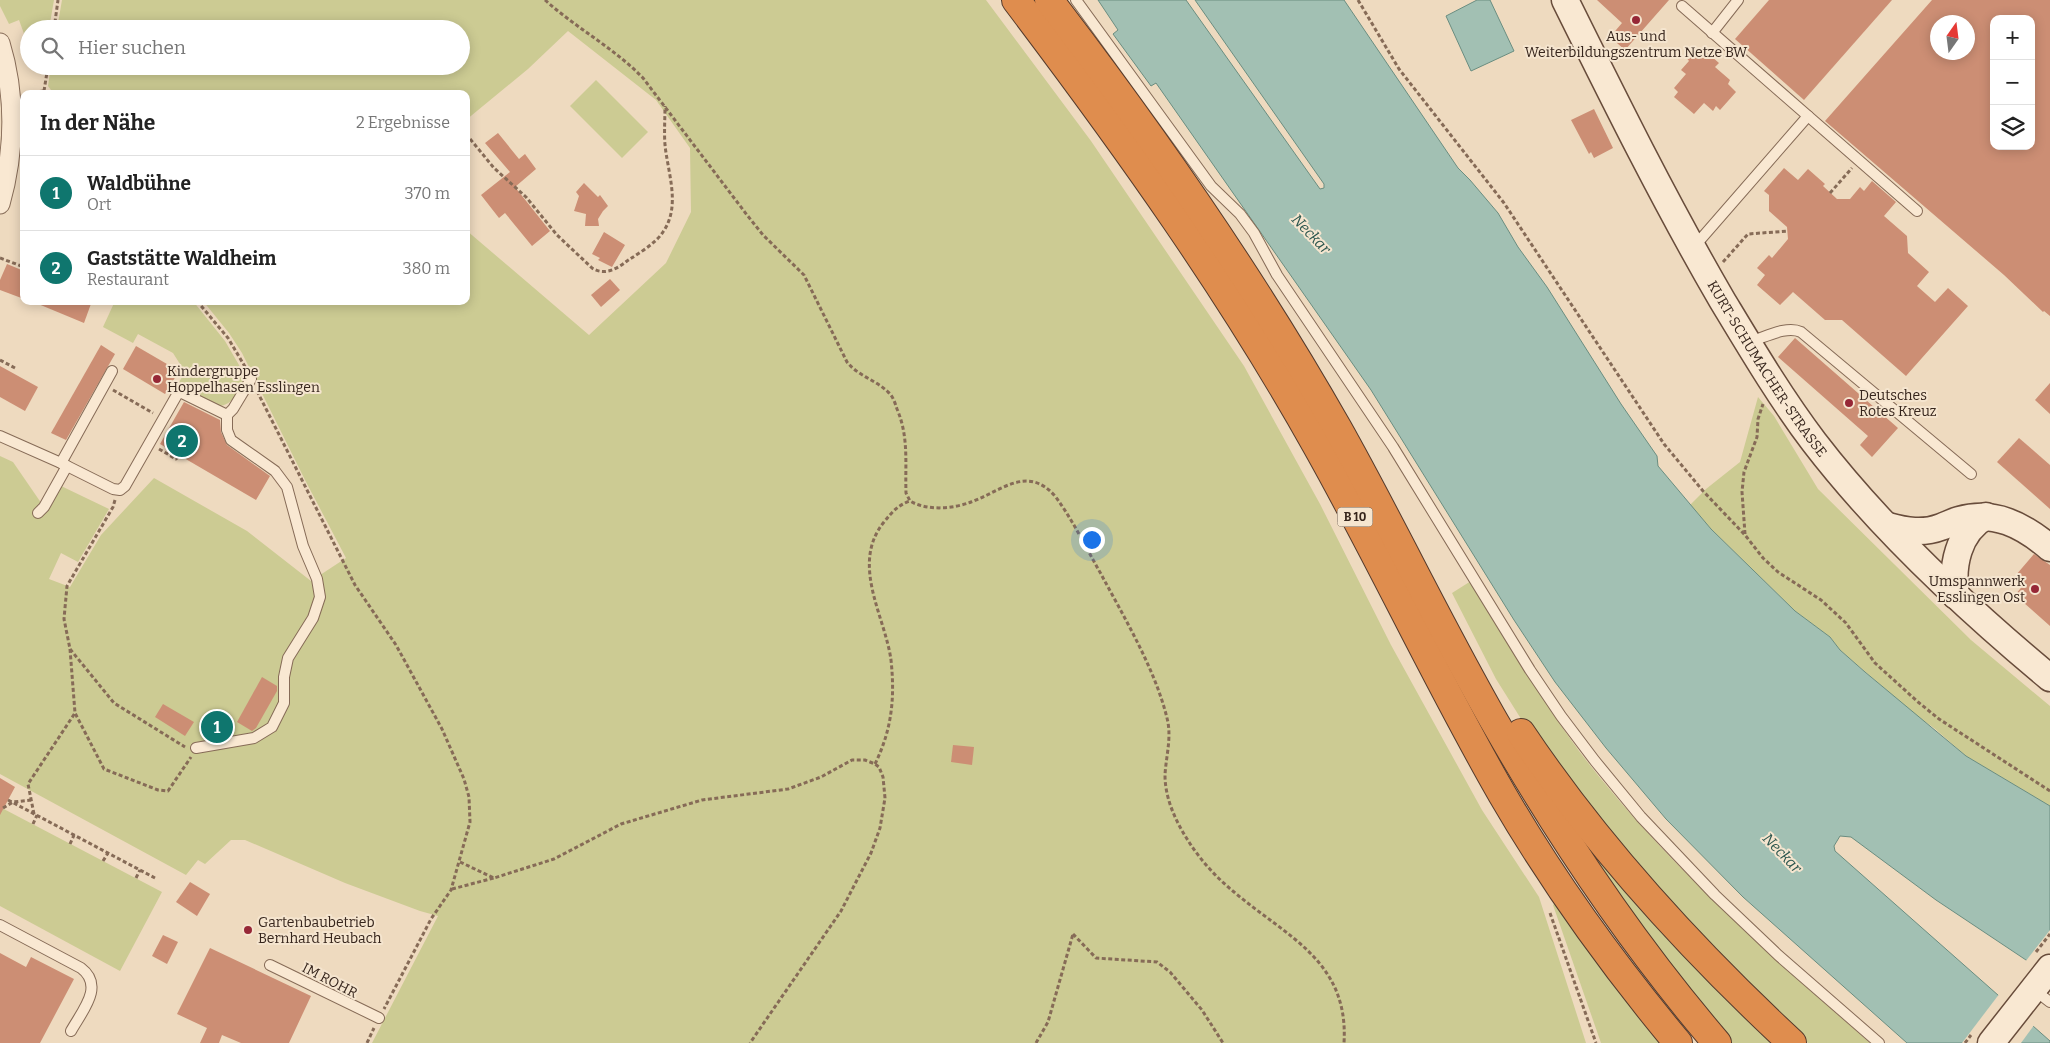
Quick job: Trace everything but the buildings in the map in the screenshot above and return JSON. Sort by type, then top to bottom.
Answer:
[{"type":"highway","name":"B 10","points":[[1016,0],[1133,158],[1231,300],[1319,448],[1438,677],[1502,794],[1545,865],[1605,952],[1678,1043]]},
{"type":"highway","name":"B 10","points":[[1049,0],[1162,152],[1254,289],[1339,431],[1496,725],[1587,873],[1681,1001],[1717,1043]]},
{"type":"highway","points":[[1430,601],[1551,778],[1602,844],[1692,946],[1792,1043]]},
{"type":"street","name":"KURT-SCHUMACHER-STRASSE","points":[[1565,0],[1645,160],[1709,278],[1771,379],[1814,442],[1888,526],[1956,596],[2050,678]]},
{"type":"street","points":[[0,43],[12,95],[9,166],[0,204]]},
{"type":"street","points":[[1956,596],[1954,583],[1955,566],[1960,547],[1967,532],[1976,522],[1986,516]]},
{"type":"street","points":[[1888,526],[1918,532],[1942,527],[1957,520],[1986,516],[2014,523],[2050,548]]},
{"type":"street","points":[[1991,1043],[2042,996],[2050,968]]},
{"type":"lane","points":[[1076,0],[1211,186],[1240,214],[1254,233],[1277,275],[1393,447],[1530,670],[1561,716],[1595,761],[1642,817],[1715,895],[1778,955],[1879,1043]]},
{"type":"lane","points":[[1712,32],[1738,0]]},
{"type":"lane","points":[[1682,6],[1917,211]]},
{"type":"lane","points":[[1693,249],[1808,116]]},
{"type":"lane","points":[[1748,343],[1788,330],[1795,329],[1801,332],[1971,474]]},
{"type":"lane","points":[[38,512],[44,507],[112,371]]},
{"type":"lane","points":[[196,748],[254,738],[272,727],[284,703],[284,677],[288,658],[313,618],[320,597],[317,579],[303,546],[287,487],[275,471],[231,440],[228,435],[227,415],[233,409],[251,379]]},
{"type":"lane","points":[[0,436],[64,464],[112,489],[118,490],[125,486],[178,393],[180,392],[227,415]]},
{"type":"lane","points":[[0,925],[81,968],[90,977],[92,992],[71,1031]]},
{"type":"lane","name":"IM ROHR","points":[[270,965],[379,1018]]},
{"type":"path","points":[[55,20],[58,0]]},
{"type":"path","points":[[545,0],[572,23],[633,68],[647,82],[747,215],[804,275],[847,362],[856,371],[892,396],[905,429],[907,451],[906,493],[910,501],[925,507],[959,505],[976,500],[1005,485],[1026,482],[1041,484],[1055,496],[1122,612],[1143,654],[1162,703],[1169,727],[1166,782],[1171,807],[1177,823],[1197,854],[1225,884],[1302,944],[1320,962],[1338,997],[1344,1028],[1344,1043]]},
{"type":"path","points":[[1358,0],[1399,69],[1504,203],[1664,444],[1702,491],[1778,572],[1821,600],[1846,623],[1875,663],[1918,702],[1939,719],[2050,791]]},
{"type":"path","points":[[44,90],[47,75]]},
{"type":"path","points":[[470,139],[494,168],[526,197],[556,235],[595,270],[607,271],[620,267],[656,240],[664,232],[670,219],[673,200],[665,146],[665,106]]},
{"type":"path","points":[[1830,193],[1859,160]]},
{"type":"path","points":[[1709,278],[1748,234],[1788,231]]},
{"type":"path","points":[[0,258],[20,266]]},
{"type":"path","points":[[201,305],[228,338],[251,379],[334,545],[362,596],[396,645],[442,729],[468,792],[470,822],[451,890],[431,919],[367,1043]]},
{"type":"path","points":[[0,360],[15,368]]},
{"type":"path","points":[[1745,535],[1742,492],[1744,472],[1757,437],[1758,419],[1771,379]]},
{"type":"path","points":[[104,385],[163,419]]},
{"type":"path","points":[[149,443],[176,459],[179,456]]},
{"type":"path","points":[[70,649],[114,703],[183,747],[196,748],[171,789],[158,790],[104,769],[76,712],[70,649],[64,619],[67,586],[113,507],[118,490]]},
{"type":"path","points":[[875,764],[885,742],[893,701],[890,659],[871,588],[871,556],[876,534],[880,528],[896,508],[910,501]]},
{"type":"path","points":[[33,824],[35,814],[28,784],[76,712]]},
{"type":"path","points":[[451,890],[554,859],[621,824],[702,800],[788,789],[821,777],[852,760],[864,760],[875,764],[884,777],[885,805],[880,828],[871,853],[837,918],[750,1043]]},
{"type":"path","points":[[4,808],[10,801],[31,800]]},
{"type":"path","points":[[10,801],[155,878]]},
{"type":"path","points":[[70,844],[74,835]]},
{"type":"path","points":[[103,861],[108,853]]},
{"type":"path","points":[[460,862],[494,878]]},
{"type":"path","points":[[136,878],[140,870]]},
{"type":"path","points":[[1549,910],[1596,1043]]},
{"type":"path","points":[[1036,1043],[1048,1022],[1073,934],[1096,958],[1157,962],[1170,972],[1202,1010],[1222,1043]]},
{"type":"shaded area","points":[[0,0],[54,0],[51,20],[20,20],[20,23],[19,20],[9,24],[0,6]]},
{"type":"shaded area","points":[[62,0],[986,0],[1091,141],[1244,366],[1320,504],[1391,645],[1482,810],[1539,897],[1586,1043],[372,1043],[438,916],[345,883],[245,840],[231,840],[205,864],[198,860],[186,875],[0,774],[0,456],[13,462],[46,510],[59,485],[109,509],[78,562],[61,553],[49,579],[70,587],[101,535],[154,478],[247,531],[311,581],[346,558],[242,353],[229,333],[206,305],[470,305],[470,233],[589,335],[666,263],[691,212],[690,148],[656,100],[568,31],[528,69],[470,117],[470,90],[51,90],[48,86],[50,75],[470,75],[470,20],[59,20]]},
{"type":"shaded area","points":[[596,80],[648,132],[622,158],[570,106]]},
{"type":"shaded area","points":[[113,305],[196,305],[225,341],[246,377],[235,396],[227,404],[217,406],[178,384],[185,372],[173,353],[138,334],[133,343],[103,327]]},
{"type":"shaded area","points":[[1758,397],[1774,416],[1818,489],[1971,640],[2050,706],[2050,806],[1966,756],[1934,728],[1914,714],[1840,650],[1830,637],[1795,611],[1711,529],[1690,505],[1706,489],[1740,462]]},
{"type":"shaded area","points":[[1471,581],[1550,710],[1611,791],[1645,830],[1717,904],[1870,1043],[1808,1043],[1774,1012],[1657,893],[1523,722],[1496,679],[1452,593]]},
{"type":"shaded area","points":[[0,807],[162,892],[120,971],[0,906]]},
{"type":"shaded area","points":[[1564,812],[1780,1043],[1731,1043],[1636,926]]},
{"type":"shaded area","points":[[1556,902],[1661,1043],[1601,1043],[1553,905]]},
{"type":"water","name":"Neckar","points":[[1098,0],[1186,0],[1320,189],[1324,188],[1324,184],[1195,0],[1344,0],[1458,168],[1498,213],[1518,247],[1547,287],[1621,404],[1657,456],[1658,466],[1711,529],[1795,611],[1830,637],[1840,650],[1865,672],[1966,756],[2050,806],[2050,976],[1936,900],[1851,837],[1840,836],[1834,846],[1835,851],[2050,1043],[1907,1043],[1743,897],[1666,819],[1606,748],[1555,682],[1514,620],[1371,390],[1156,83],[1151,86],[1113,34],[1118,30]]},
{"type":"water","points":[[1477,0],[1490,0],[1514,51],[1471,71],[1446,16]]},
{"type":"pier","points":[[2050,930],[2050,978],[2025,962]]},
{"type":"pier","points":[[2000,993],[2035,1024],[2021,1043],[1962,1043]]},
{"type":"place","name":"Aus- und Weiterbildungszentrum Netze BW","points":[[1636,20]]},
{"type":"place","name":"Kindergruppe Hoppelhasen Esslingen","points":[[157,379]]},
{"type":"place","name":"Deutsches Rotes Kreuz","points":[[1849,403]]},
{"type":"place","name":"Gaststätte Waldheim","points":[[182,441]]},
{"type":"place","name":"Umspannwerk Esslingen Ost","points":[[2035,589]]},
{"type":"place","name":"Waldbühne","points":[[217,727]]},
{"type":"place","name":"Gartenbaubetrieb Bernhard Heubach","points":[[248,930]]}]
